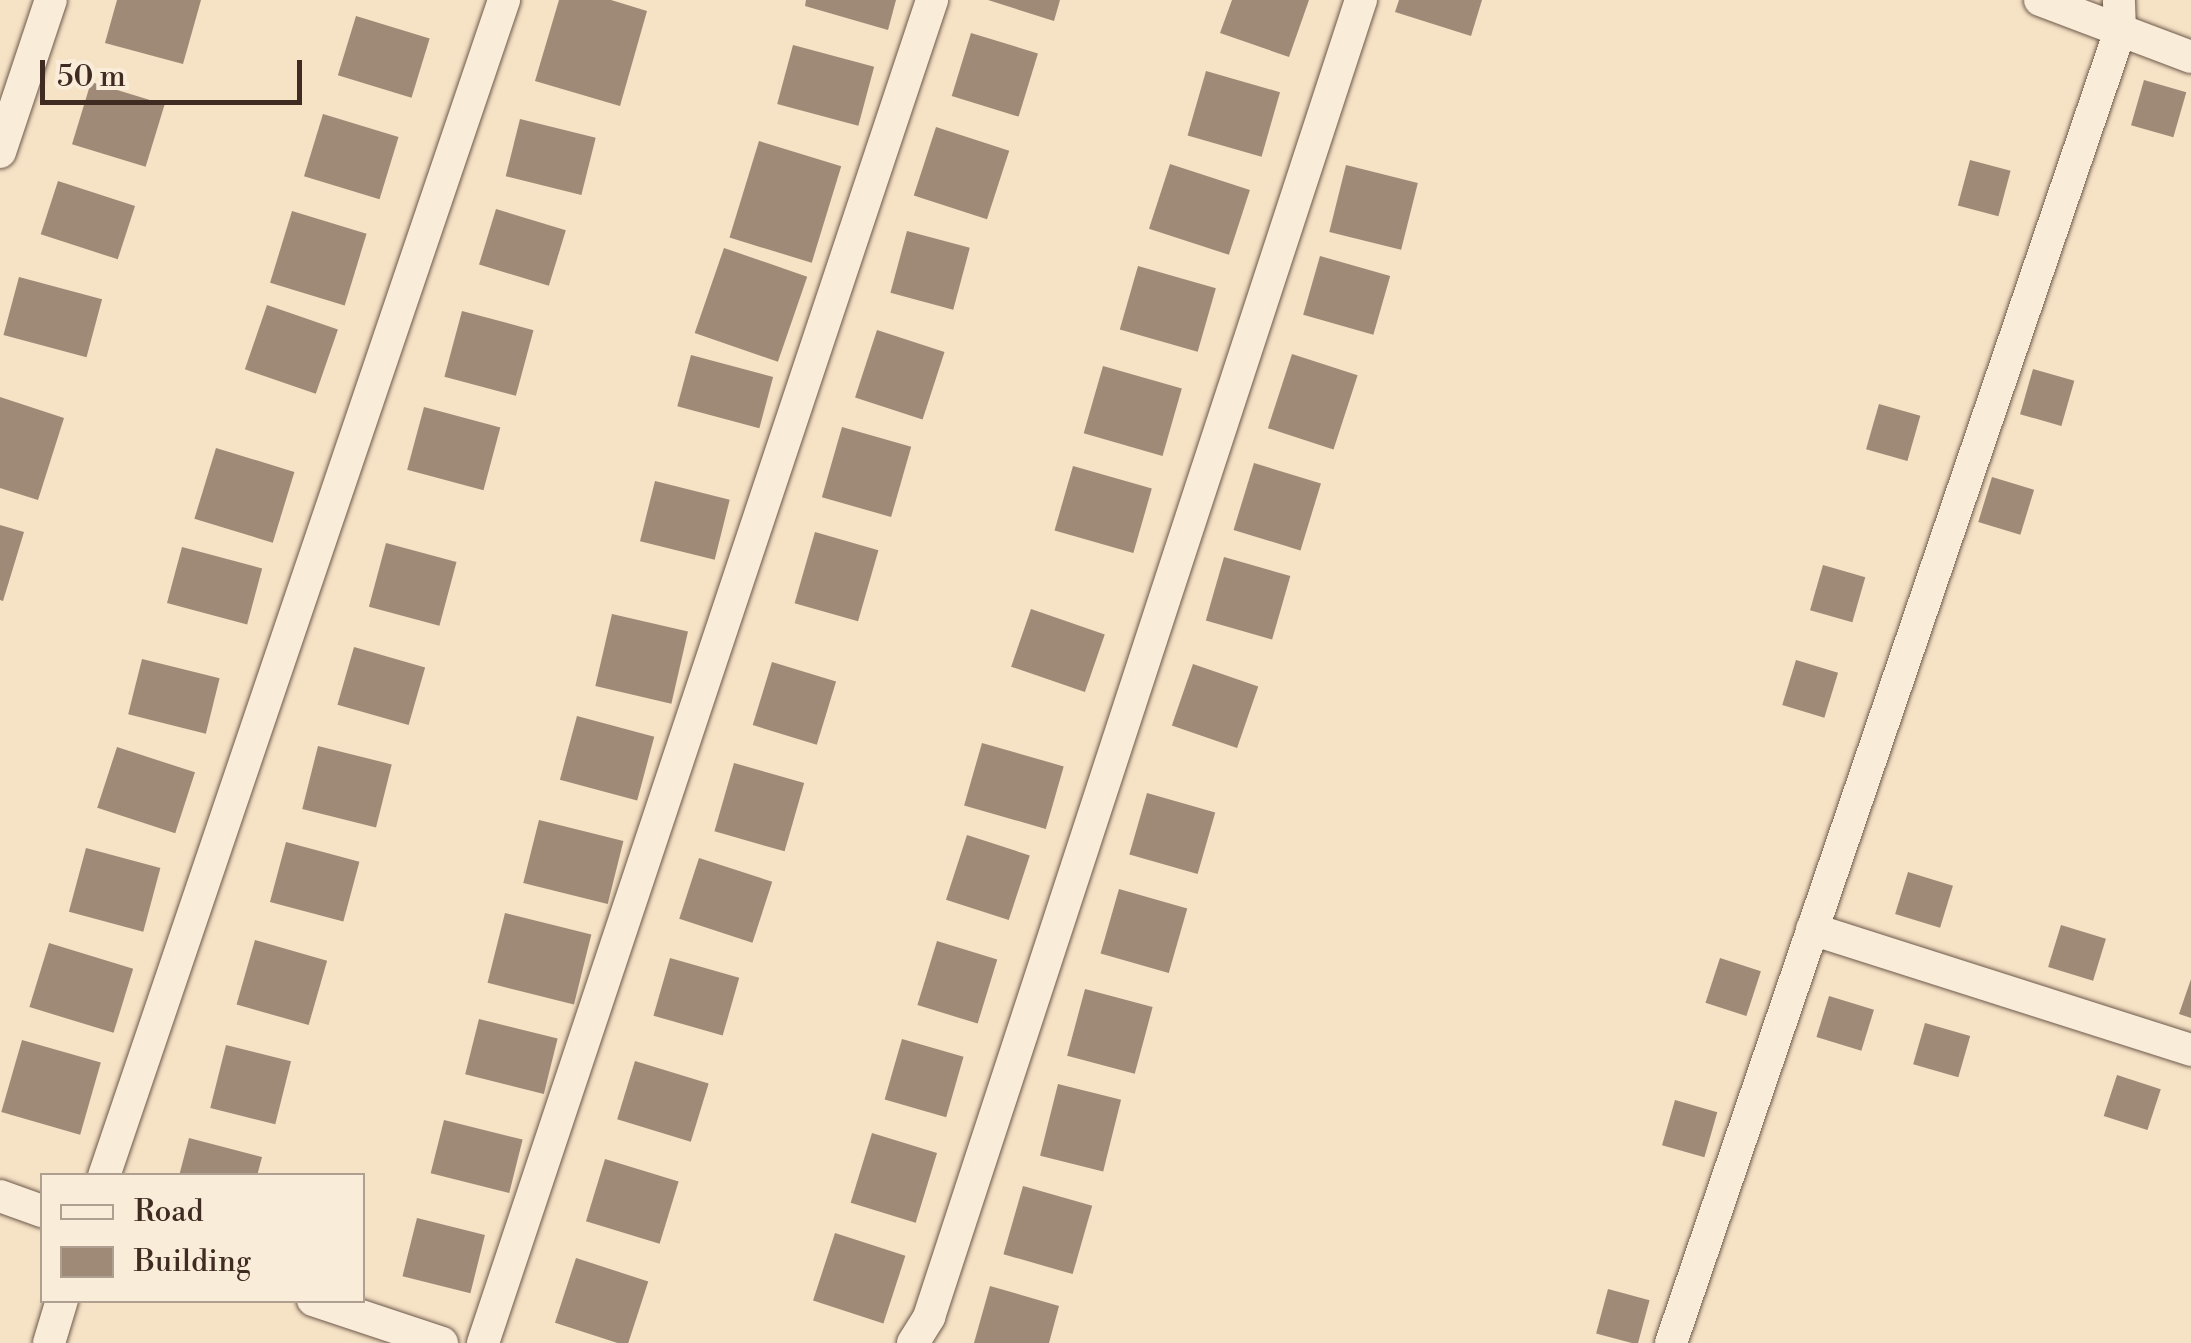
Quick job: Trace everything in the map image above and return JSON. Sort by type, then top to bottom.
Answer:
[{"type":"street","points":[[0,152],[51,0]]},
{"type":"street","points":[[105,1173],[504,0]]},
{"type":"street","points":[[482,1343],[932,0]]},
{"type":"street","points":[[913,1343],[929,1317],[1361,0]]},
{"type":"street","points":[[2040,0],[2119,15],[2191,57]]},
{"type":"street","points":[[1671,1343],[2119,15]]},
{"type":"street","points":[[1812,929],[2191,1050]]},
{"type":"street","points":[[0,1196],[40,1209]]},
{"type":"street","points":[[48,1343],[61,1303]]},
{"type":"street","points":[[322,1303],[442,1343]]},
{"type":"building","points":[[117,0],[201,0],[183,64],[105,43]]},
{"type":"building","points":[[559,0],[611,0],[647,11],[620,106],[535,81]]},
{"type":"building","points":[[806,0],[896,0],[888,30],[805,6]]},
{"type":"building","points":[[988,0],[1060,0],[1054,21]]},
{"type":"building","points":[[1232,0],[1309,0],[1289,57],[1220,33]]},
{"type":"building","points":[[1399,0],[1482,0],[1471,36],[1395,12]]},
{"type":"building","points":[[356,16],[430,39],[412,98],[338,75]]},
{"type":"building","points":[[971,33],[1038,53],[1019,117],[952,96]]},
{"type":"building","points":[[793,45],[874,67],[858,126],[777,104]]},
{"type":"building","points":[[1206,71],[1280,92],[1262,157],[1188,135]]},
{"type":"building","points":[[2144,80],[2186,92],[2173,137],[2131,125]]},
{"type":"building","points":[[91,82],[165,105],[146,167],[72,144]]},
{"type":"building","points":[[323,114],[399,137],[380,199],[304,176]]},
{"type":"building","points":[[520,119],[596,138],[581,195],[506,176]]},
{"type":"building","points":[[936,127],[1009,151],[987,219],[914,195]]},
{"type":"building","points":[[759,141],[841,166],[812,263],[729,238]]},
{"type":"building","points":[[1970,160],[2011,171],[1998,216],[1958,205]]},
{"type":"building","points":[[1170,164],[1250,190],[1229,255],[1149,229]]},
{"type":"building","points":[[1346,165],[1418,183],[1401,250],[1329,232]]},
{"type":"building","points":[[58,181],[135,206],[118,259],[41,234]]},
{"type":"building","points":[[496,209],[566,230],[549,286],[479,264]]},
{"type":"building","points":[[292,211],[367,234],[345,306],[270,283]]},
{"type":"building","points":[[907,231],[970,248],[953,310],[890,293]]},
{"type":"building","points":[[724,248],[807,277],[778,362],[695,333]]},
{"type":"building","points":[[1320,256],[1390,276],[1373,335],[1303,315]]},
{"type":"building","points":[[1138,266],[1216,288],[1198,352],[1120,329]]},
{"type":"building","points":[[19,277],[102,299],[87,357],[3,335]]},
{"type":"building","points":[[267,305],[338,329],[316,394],[245,369]]},
{"type":"building","points":[[462,311],[533,330],[516,396],[444,377]]},
{"type":"building","points":[[877,330],[945,352],[923,419],[855,398]]},
{"type":"building","points":[[1292,354],[1358,375],[1334,450],[1268,428]]},
{"type":"building","points":[[691,355],[773,377],[759,428],[677,406]]},
{"type":"building","points":[[1103,366],[1182,389],[1163,456],[1084,433]]},
{"type":"building","points":[[2033,369],[2074,381],[2061,426],[2020,414]]},
{"type":"building","points":[[0,397],[64,418],[38,500],[0,488]]},
{"type":"building","points":[[1879,404],[1920,416],[1907,461],[1866,449]]},
{"type":"building","points":[[424,407],[500,427],[483,490],[407,470]]},
{"type":"building","points":[[842,427],[911,447],[891,517],[822,497]]},
{"type":"building","points":[[216,448],[294,472],[273,543],[194,519]]},
{"type":"building","points":[[1254,463],[1321,483],[1300,550],[1234,530]]},
{"type":"building","points":[[1073,466],[1152,489],[1133,553],[1055,530]]},
{"type":"building","points":[[1992,477],[2034,490],[2020,535],[1978,522]]},
{"type":"building","points":[[655,481],[730,500],[715,560],[640,541]]},
{"type":"building","points":[[0,525],[24,532],[3,601],[0,600]]},
{"type":"building","points":[[815,532],[878,550],[858,621],[795,603]]},
{"type":"building","points":[[386,543],[457,562],[439,626],[369,607]]},
{"type":"building","points":[[182,547],[262,568],[247,625],[167,603]]},
{"type":"building","points":[[1224,557],[1290,576],[1272,639],[1206,620]]},
{"type":"building","points":[[1823,565],[1865,577],[1852,622],[1810,610]]},
{"type":"building","points":[[1031,609],[1105,634],[1085,692],[1011,667]]},
{"type":"building","points":[[612,614],[688,632],[671,704],[595,686]]},
{"type":"building","points":[[354,647],[425,667],[409,725],[337,705]]},
{"type":"building","points":[[142,659],[220,678],[206,734],[128,714]]},
{"type":"building","points":[[1796,660],[1838,673],[1824,718],[1782,705]]},
{"type":"building","points":[[772,662],[836,682],[817,745],[753,725]]},
{"type":"building","points":[[1193,664],[1258,686],[1237,748],[1172,725]]},
{"type":"building","points":[[577,716],[654,737],[637,800],[560,780]]},
{"type":"building","points":[[982,743],[1064,766],[1046,829],[964,805]]},
{"type":"building","points":[[318,746],[392,764],[376,827],[302,809]]},
{"type":"building","points":[[117,747],[195,772],[175,833],[97,808]]},
{"type":"building","points":[[734,763],[804,783],[785,851],[714,831]]},
{"type":"building","points":[[1147,793],[1215,813],[1198,874],[1129,855]]},
{"type":"building","points":[[539,820],[623,841],[608,904],[523,883]]},
{"type":"building","points":[[967,835],[1030,855],[1009,920],[946,900]]},
{"type":"building","points":[[286,842],[359,862],[343,922],[270,902]]},
{"type":"building","points":[[86,848],[160,868],[143,932],[69,912]]},
{"type":"building","points":[[699,858],[772,882],[752,943],[679,919]]},
{"type":"building","points":[[1908,872],[1953,886],[1940,928],[1895,914]]},
{"type":"building","points":[[1119,889],[1187,909],[1169,973],[1101,953]]},
{"type":"building","points":[[505,913],[591,935],[574,1004],[488,983]]},
{"type":"building","points":[[2061,925],[2106,939],[2093,981],[2048,967]]},
{"type":"building","points":[[255,940],[327,961],[309,1025],[237,1004]]},
{"type":"building","points":[[937,941],[997,959],[978,1023],[917,1005]]},
{"type":"building","points":[[49,943],[133,969],[114,1033],[29,1007]]},
{"type":"building","points":[[670,958],[739,978],[723,1036],[653,1016]]},
{"type":"building","points":[[1720,958],[1761,971],[1746,1016],[1705,1003]]},
{"type":"building","points":[[2191,979],[2191,1018],[2179,1014]]},
{"type":"building","points":[[1085,989],[1153,1007],[1135,1074],[1067,1056]]},
{"type":"building","points":[[1829,996],[1874,1010],[1861,1051],[1816,1037]]},
{"type":"building","points":[[479,1019],[558,1039],[544,1094],[465,1074]]},
{"type":"building","points":[[1925,1023],[1970,1036],[1958,1077],[1913,1064]]},
{"type":"building","points":[[902,1039],[964,1057],[946,1117],[885,1100]]},
{"type":"building","points":[[22,1040],[101,1063],[80,1135],[1,1112]]},
{"type":"building","points":[[226,1045],[291,1061],[275,1124],[210,1108]]},
{"type":"building","points":[[635,1061],[709,1084],[691,1142],[617,1119]]},
{"type":"building","points":[[2117,1075],[2161,1089],[2147,1130],[2104,1116]]},
{"type":"building","points":[[1058,1084],[1121,1100],[1103,1172],[1040,1156]]},
{"type":"building","points":[[1675,1100],[1717,1112],[1704,1157],[1662,1145]]},
{"type":"building","points":[[444,1120],[523,1140],[509,1193],[431,1173]]},
{"type":"building","points":[[872,1133],[937,1153],[916,1223],[851,1203]]},
{"type":"building","points":[[189,1138],[262,1157],[258,1173],[180,1173]]},
{"type":"building","points":[[605,1159],[679,1182],[660,1244],[586,1221]]},
{"type":"building","points":[[1023,1186],[1092,1206],[1073,1274],[1003,1254]]},
{"type":"building","points":[[417,1218],[485,1235],[470,1293],[402,1276]]},
{"type":"building","points":[[835,1233],[905,1256],[883,1323],[813,1301]]},
{"type":"building","points":[[576,1258],[648,1281],[628,1343],[555,1323]]},
{"type":"building","points":[[990,1286],[1059,1306],[1049,1343],[974,1343]]},
{"type":"building","points":[[1608,1289],[1650,1300],[1638,1343],[1596,1333]]}]
